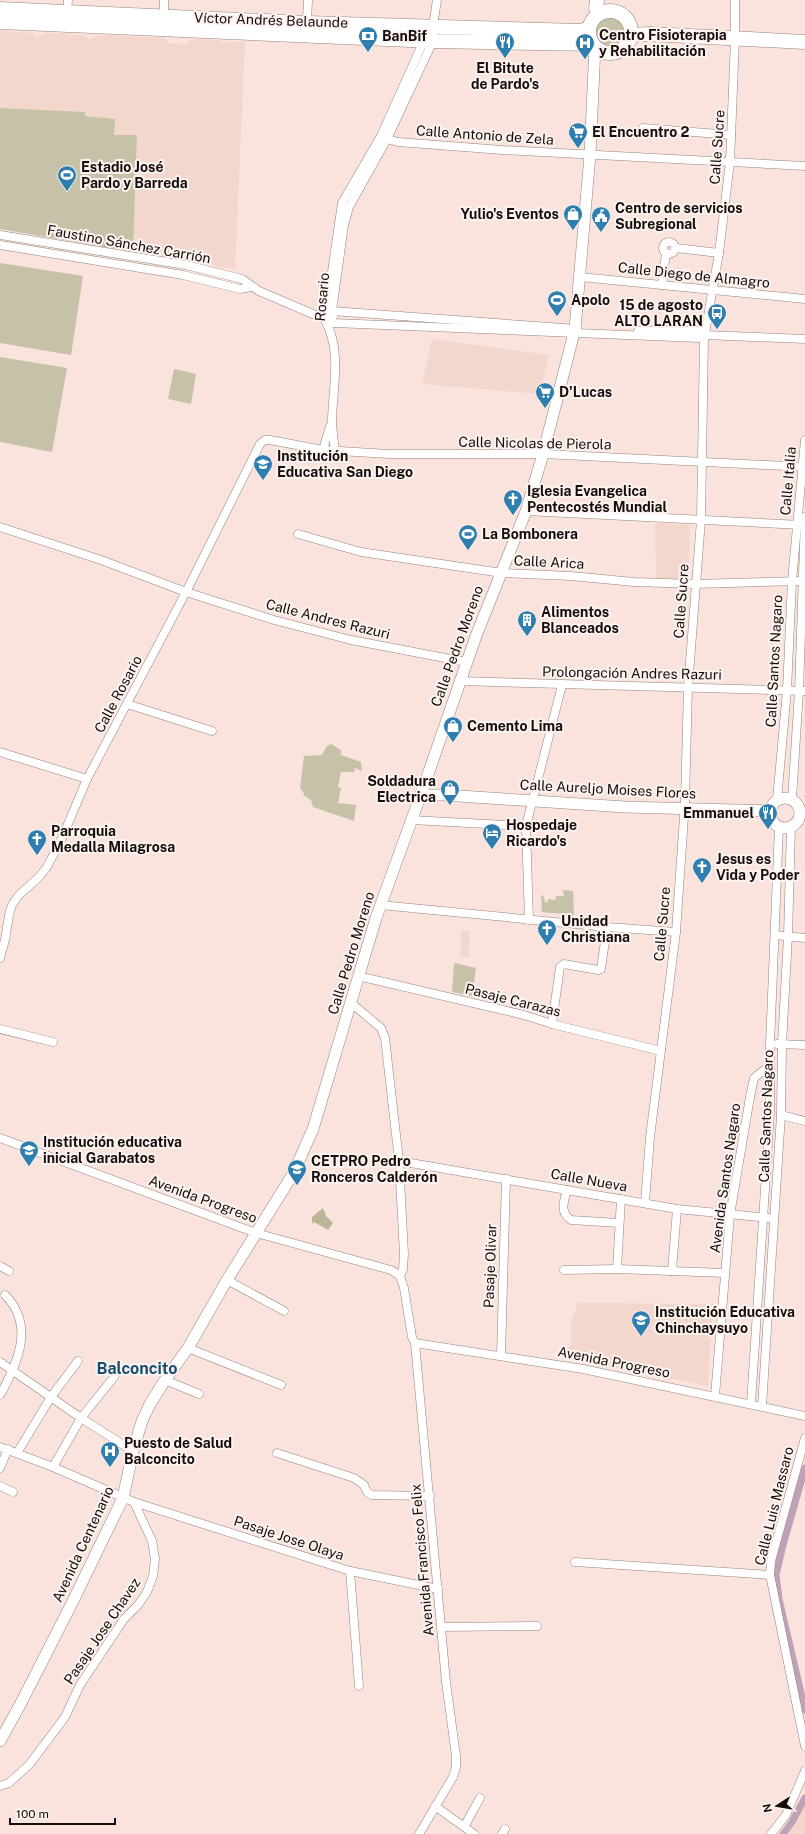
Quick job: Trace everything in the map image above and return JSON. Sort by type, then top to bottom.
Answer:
[{"type":"highway","name":"Víctor Andrés Belaunde","points":[[0,9],[67,6],[164,16],[307,23],[579,32],[589,29]]},
{"type":"highway","points":[[0,22],[428,41],[594,45],[606,52],[619,50],[624,47],[630,35],[628,22],[618,13],[598,7],[589,29],[594,45]]},
{"type":"highway","points":[[630,35],[650,34],[805,42]]},
{"type":"main road","name":"Calle Pedro Moreno","points":[[256,1233],[293,1174],[313,1129],[380,905],[425,783],[466,662],[526,511],[543,454],[574,331],[590,155],[594,45]]},
{"type":"main road","points":[[425,783],[444,795]]},
{"type":"main road","name":"Calle Aureljo Moises Flores","points":[[420,795],[444,795],[625,807],[770,812]]},
{"type":"main road","points":[[787,798],[792,799],[803,813],[791,827],[779,827],[773,822],[770,812],[771,806],[777,800],[787,798]]},
{"type":"main road","name":"Avenida Centenario","points":[[0,1741],[22,1703],[123,1498],[133,1451],[142,1421],[150,1404],[188,1348],[256,1233]]},
{"type":"street","points":[[164,0],[164,30]]},
{"type":"street","points":[[307,23],[308,0]]},
{"type":"street","name":"Rosario","points":[[332,332],[325,320],[329,311],[344,225],[349,207],[384,138],[428,41],[433,26],[437,0]]},
{"type":"street","name":"Calle Sucre","points":[[645,1203],[650,1137],[676,932],[684,808],[688,686],[701,520],[704,335],[719,253],[730,162],[735,39],[735,0]]},
{"type":"street","points":[[643,128],[731,134]]},
{"type":"street","name":"Calle Antonio de Zela","points":[[384,138],[494,150],[805,166]]},
{"type":"street","name":"Faustino Sánchez Carrión","points":[[0,235],[186,265],[242,279],[251,287],[317,314],[325,320]]},
{"type":"street","points":[[662,285],[666,253],[663,249],[668,242],[673,243],[676,248],[719,253]]},
{"type":"street","name":"Faustino Sánchez Carrión","points":[[0,245],[183,275],[240,289],[251,287]]},
{"type":"street","points":[[81,258],[83,248]]},
{"type":"street","name":"Calle Diego de Almagro","points":[[580,277],[805,299]]},
{"type":"street","points":[[317,314],[329,311],[574,331]]},
{"type":"street","name":"Rosario","points":[[329,311],[334,323],[332,332]]},
{"type":"street","points":[[325,320],[334,323],[574,331],[700,331],[704,335],[805,339]]},
{"type":"street","points":[[332,332],[335,355],[332,421],[335,451]]},
{"type":"street","points":[[323,450],[332,421]]},
{"type":"street","name":"Calle Nicolas de Pierola","points":[[265,440],[323,450],[389,454],[543,454],[804,467]]},
{"type":"street","name":"Calle Rosario","points":[[0,958],[12,905],[19,895],[39,878],[47,867],[87,779],[186,592],[260,444],[265,440]]},
{"type":"street","name":"Calle Italia","points":[[803,523],[805,440]]},
{"type":"street","points":[[526,511],[701,520],[803,523]]},
{"type":"street","name":"Calle Santos Nagaro","points":[[777,800],[787,690],[792,581],[803,523]]},
{"type":"street","name":"Calle Santos Nagaro","points":[[792,799],[802,691],[803,523]]},
{"type":"street","name":"Calle Andres Razuri","points":[[0,527],[101,560],[186,592],[274,620],[351,640],[466,662]]},
{"type":"street","name":"Calle Arica","points":[[298,534],[361,552],[502,572],[571,576],[634,582],[695,584],[802,581]]},
{"type":"street","name":"Prolongación Andres Razuri","points":[[459,681],[562,685],[688,686],[802,691]]},
{"type":"street","points":[[529,920],[526,826],[562,685]]},
{"type":"street","points":[[127,704],[212,731]]},
{"type":"street","points":[[0,752],[87,779]]},
{"type":"street","points":[[411,820],[526,826]]},
{"type":"street","name":"Calle Santos Nagaro","points":[[751,1404],[770,1112],[770,1044],[779,827]]},
{"type":"street","name":"Calle Santos Nagaro","points":[[762,1406],[781,1115],[782,1044],[788,936],[791,827]]},
{"type":"street","points":[[380,905],[607,928],[676,932]]},
{"type":"street","points":[[552,1024],[560,967],[564,964],[598,970],[601,969],[607,928]]},
{"type":"street","points":[[775,935],[805,938]]},
{"type":"street","name":"Pasaje Carazas","points":[[358,976],[524,1015],[552,1024],[660,1051]]},
{"type":"street","points":[[350,1002],[381,1028],[385,1038],[399,1161],[404,1254],[403,1269],[400,1276]]},
{"type":"street","points":[[0,1028],[54,1042]]},
{"type":"street","points":[[770,1044],[805,1045]]},
{"type":"street","name":"Avenida Santos Nagaro","points":[[715,1396],[730,1215],[754,1078],[764,1070],[770,1069]]},
{"type":"street","points":[[781,1115],[805,1121]]},
{"type":"street","name":"Avenida Progreso","points":[[0,1138],[256,1233],[391,1270],[400,1276]]},
{"type":"street","name":"Calle Nueva","points":[[399,1161],[676,1209],[775,1219]]},
{"type":"street","name":"Pasaje Olivar","points":[[501,1355],[506,1179]]},
{"type":"street","points":[[568,1190],[563,1207],[564,1213],[570,1220],[619,1223]]},
{"type":"street","points":[[617,1270],[621,1199]]},
{"type":"street","points":[[672,1271],[676,1209]]},
{"type":"street","points":[[0,1266],[10,1271]]},
{"type":"street","points":[[564,1270],[725,1273]]},
{"type":"street","name":"Avenida Francisco Felix","points":[[400,1276],[404,1288],[412,1337],[415,1343],[446,1682],[457,1762],[453,1777],[419,1834]]},
{"type":"street","points":[[227,1280],[284,1311]]},
{"type":"street","points":[[0,1395],[13,1372],[20,1348],[21,1333],[15,1304],[5,1295]]},
{"type":"street","name":"Avenida Progreso","points":[[415,1343],[501,1355],[583,1369],[805,1416]]},
{"type":"street","points":[[188,1348],[281,1385]]},
{"type":"street","points":[[17,1453],[51,1397],[78,1361]]},
{"type":"street","points":[[0,1362],[81,1418],[133,1451]]},
{"type":"street","points":[[53,1467],[81,1418],[114,1377]]},
{"type":"street","points":[[165,1380],[199,1394]]},
{"type":"street","name":"Calle Luis Massaro","points":[[805,1438],[771,1561],[770,1575],[805,1746]]},
{"type":"street","points":[[0,1468],[4,1448],[53,1467],[134,1502]]},
{"type":"street","points":[[277,1453],[354,1478],[364,1484],[367,1492],[372,1495],[430,1496]]},
{"type":"street","points":[[0,1486],[13,1492]]},
{"type":"street","name":"Pasaje Jose Olaya","points":[[134,1502],[350,1571],[438,1589]]},
{"type":"street","name":"Pasaje Jose Chavez","points":[[0,1786],[9,1783],[29,1766],[65,1717],[80,1685],[124,1619],[138,1605],[147,1592],[153,1576],[155,1559],[146,1524],[134,1502]]},
{"type":"street","points":[[575,1562],[770,1575]]},
{"type":"street","points":[[350,1571],[359,1686]]},
{"type":"street","points":[[442,1628],[538,1626]]},
{"type":"street","points":[[771,1834],[786,1815],[805,1771]]},
{"type":"street","points":[[464,1827],[480,1798]]},
{"type":"street","points":[[435,1806],[474,1834]]},
{"type":"shaded area","points":[[607,16],[613,16],[622,20],[626,32],[622,44],[613,48],[607,48],[598,44],[594,35],[594,29],[598,20]]},
{"type":"shaded area","points":[[0,31],[34,33],[34,36],[43,35],[44,33],[84,35],[88,39],[92,39],[96,35],[164,38],[169,43],[187,44],[190,39],[221,40],[223,43],[245,41],[235,269],[215,266],[208,263],[206,265],[133,252],[137,135],[114,135],[115,119],[85,116],[85,112],[0,108]]},
{"type":"shaded area","name":"Estadio José Pardo y Barreda","points":[[0,108],[85,112],[85,116],[115,119],[114,135],[137,135],[133,252],[0,229]]},
{"type":"shaded area","points":[[0,263],[83,276],[71,355],[0,343]]},
{"type":"shaded area","points":[[432,339],[549,355],[539,394],[422,384]]},
{"type":"shaded area","points":[[0,357],[67,368],[52,452],[0,442]]},
{"type":"shaded area","points":[[174,369],[196,374],[191,404],[168,399]]},
{"type":"shaded area","points":[[655,523],[688,525],[690,527],[688,579],[686,581],[656,579]]},
{"type":"shaded area","points":[[331,744],[341,750],[341,755],[361,762],[362,771],[355,768],[354,772],[341,772],[338,787],[341,788],[338,803],[356,805],[354,821],[313,807],[311,800],[303,795],[304,793],[300,788],[304,756],[322,755],[326,747]]},
{"type":"shaded area","points":[[563,890],[573,891],[574,915],[542,912],[541,896],[543,895],[545,902],[548,902],[548,899],[555,900],[556,896],[564,896]]},
{"type":"shaded area","points":[[461,931],[470,931],[469,958],[460,956]]},
{"type":"shaded area","points":[[454,963],[476,968],[472,996],[452,992]]},
{"type":"shaded area","points":[[323,1208],[326,1216],[333,1223],[328,1230],[314,1222],[312,1224],[312,1217]]},
{"type":"shaded area","name":"Institución Educativa Chinchaysuyo","points":[[578,1303],[713,1304],[708,1386],[557,1356],[572,1345],[571,1322]]},
{"type":"shaded area","points":[[805,1801],[805,1834],[782,1834]]},
{"type":"waterway","points":[[805,1468],[776,1575],[779,1599],[805,1710]]},
{"type":"waterway","points":[[783,1834],[792,1822],[805,1798]]},
{"type":"place","name":"BanBif","points":[[368,53]]},
{"type":"place","name":"El Bitute de Pardo's","points":[[505,59]]},
{"type":"place","name":"Centro Fisioterapia y Rehabilitación","points":[[585,60]]},
{"type":"place","name":"El Encuentro 2","points":[[578,149]]},
{"type":"place","name":"Estadio José Pardo y Barreda","points":[[67,192]]},
{"type":"place","name":"Yulio's Eventos","points":[[573,231]]},
{"type":"place","name":"Centro de servicios Subregional","points":[[601,233]]},
{"type":"place","name":"Apolo","points":[[557,317]]},
{"type":"place","name":"15 de agosto ALTO LARAN","points":[[717,330]]},
{"type":"place","name":"D'Lucas","points":[[545,409]]},
{"type":"place","name":"Institución Educativa San Diego","points":[[263,481]]},
{"type":"place","name":"Iglesia Evangelica Pentecostés Mundial","points":[[513,516]]},
{"type":"place","name":"La Bombonera","points":[[468,551]]},
{"type":"place","name":"Alimentos Blanceados","points":[[527,637]]},
{"type":"place","name":"Cemento Lima","points":[[453,743]]},
{"type":"place","name":"Soldadura Electrica","points":[[450,806]]},
{"type":"place","name":"Emmanuel","points":[[768,830]]},
{"type":"place","name":"Hospedaje Ricardo's","points":[[492,850]]},
{"type":"place","name":"Parroquia Medalla Milagrosa","points":[[37,856]]},
{"type":"place","name":"Jesus es Vida y Poder","points":[[702,884]]},
{"type":"place","name":"Unidad Christiana","points":[[547,946]]},
{"type":"place","name":"Institución educativa inicial Garabatos","points":[[29,1167]]},
{"type":"place","name":"CETPRO Pedro Ronceros Calderón","points":[[297,1186]]},
{"type":"place","name":"Institución Educativa Chinchaysuyo","points":[[641,1337]]},
{"type":"place","name":"Puesto de Salud Balconcito","points":[[110,1468]]},
{"type":"district","name":"Balconcito","points":[[137,1368]]}]
